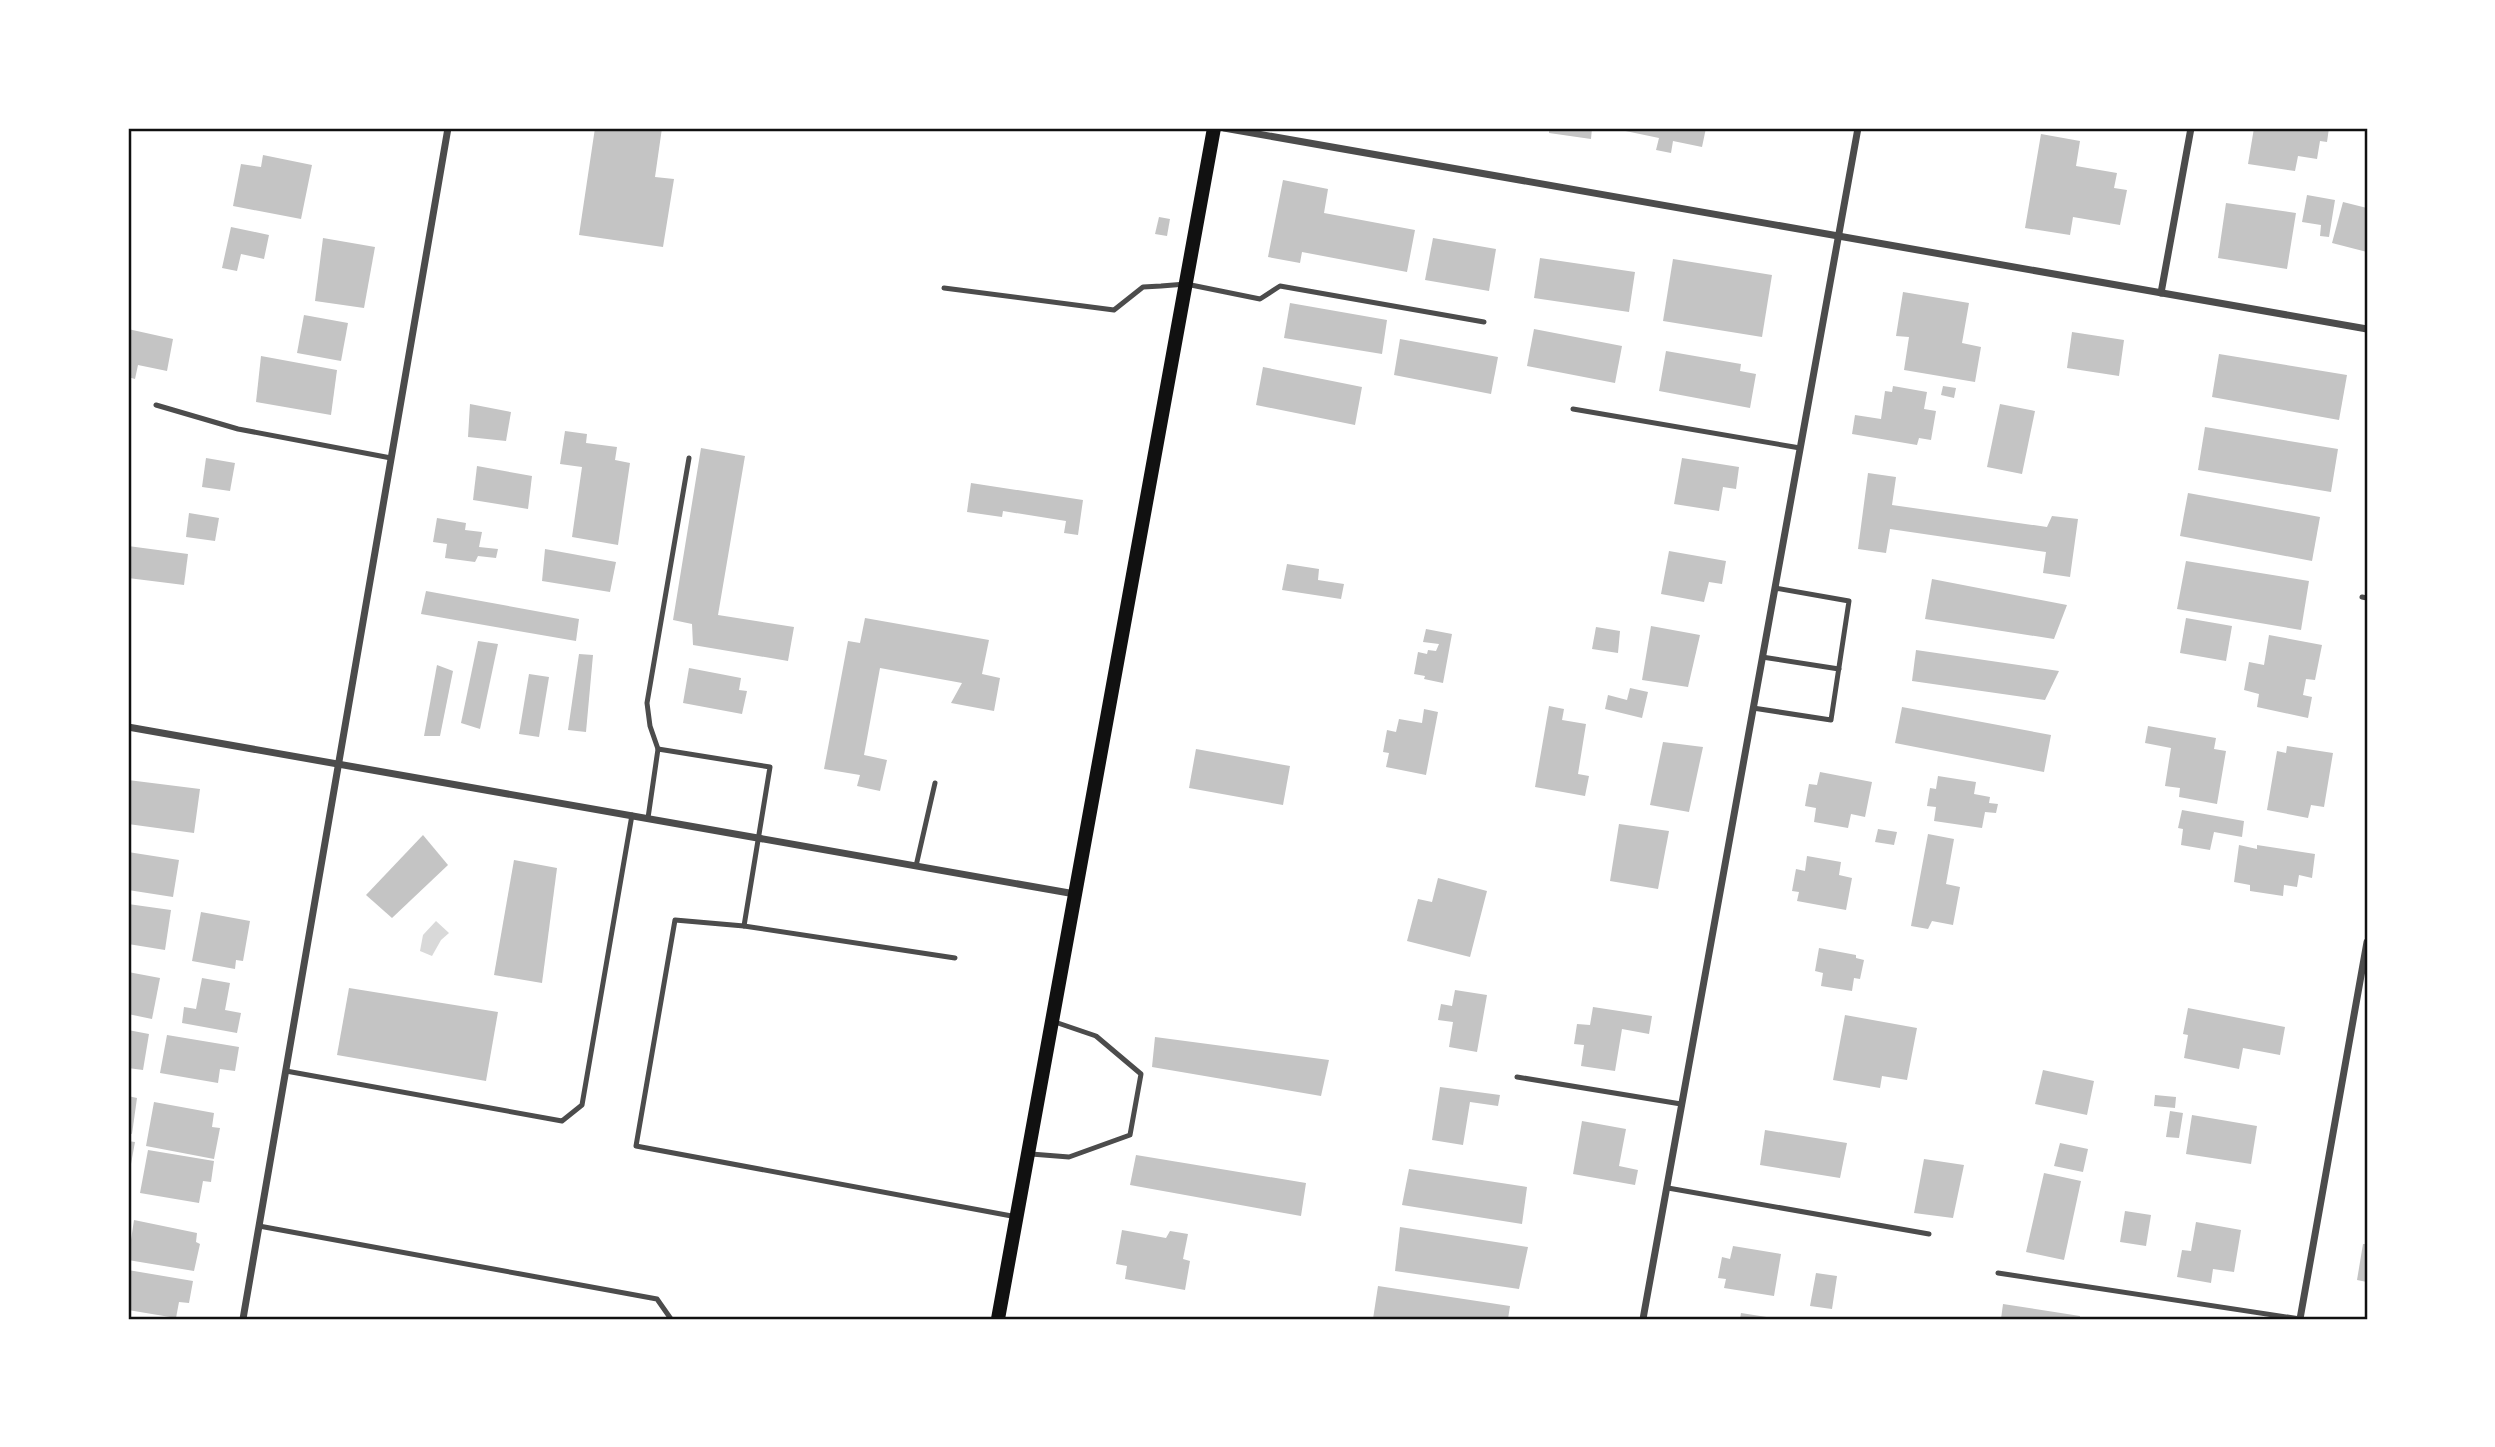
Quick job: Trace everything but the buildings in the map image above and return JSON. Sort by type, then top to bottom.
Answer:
[{"type":"main road","points":[[998,1319],[1214,128]]},
{"type":"street","points":[[243,1319],[448,128]]},
{"type":"street","points":[[1224,128],[2367,329]]},
{"type":"street","points":[[1643,1319],[1858,128]]},
{"type":"street","points":[[2161,293],[2191,128]]},
{"type":"street","points":[[128,727],[1075,894]]},
{"type":"street","points":[[2300,1319],[2367,942]]},
{"type":"lane","points":[[944,288],[1114,310],[1143,287],[1185,284],[1260,299],[1280,286],[1484,322]]},
{"type":"lane","points":[[156,405],[238,429],[391,458]]},
{"type":"lane","points":[[1573,409],[1800,448]]},
{"type":"lane","points":[[648,818],[658,749],[650,726],[647,703],[689,458]]},
{"type":"lane","points":[[1753,708],[1831,720],[1849,601],[1775,587]]},
{"type":"lane","points":[[1762,657],[1839,669]]},
{"type":"lane","points":[[658,749],[770,767],[744,926]]},
{"type":"lane","points":[[916,866],[935,783]]},
{"type":"lane","points":[[286,1071],[562,1121],[582,1105],[632,816]]},
{"type":"lane","points":[[955,958],[744,926],[675,920],[636,1146],[1017,1217]]},
{"type":"lane","points":[[1028,1154],[1069,1157],[1130,1135],[1141,1074],[1096,1036],[1052,1021]]},
{"type":"lane","points":[[1517,1077],[1681,1104]]},
{"type":"lane","points":[[1668,1188],[1929,1234]]},
{"type":"lane","points":[[259,1226],[657,1299],[671,1319]]},
{"type":"lane","points":[[1998,1273],[2300,1319]]},
{"type":"shaded area","points":[[436,921],[449,933],[441,940],[432,956],[420,951],[423,935]]}]
